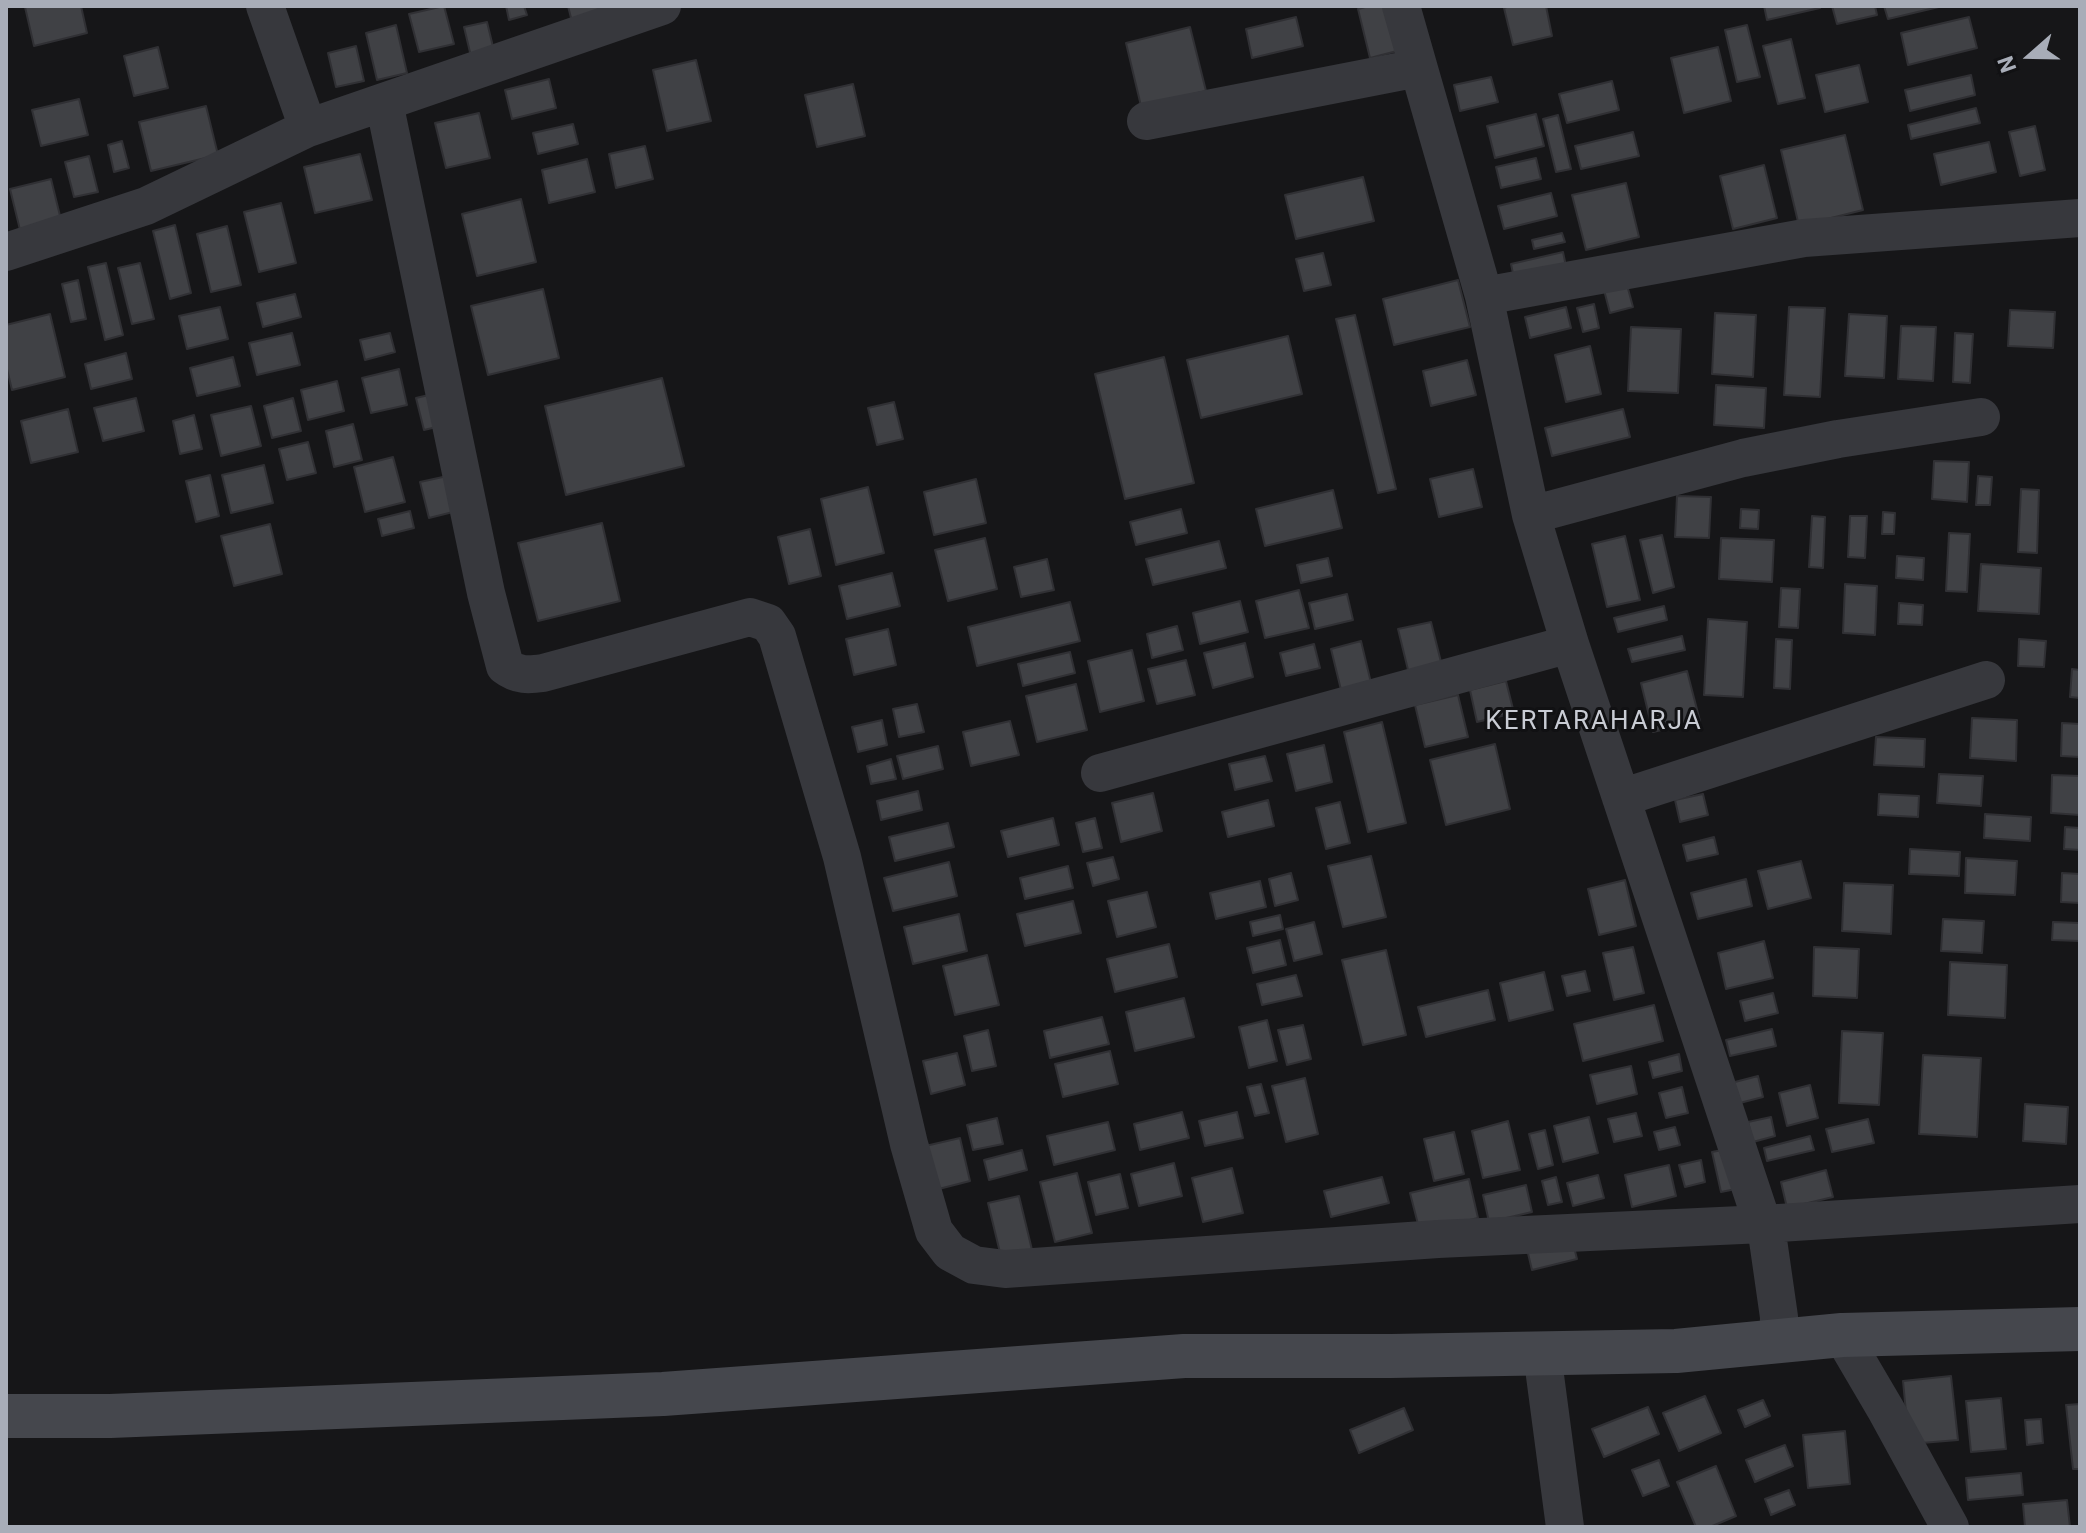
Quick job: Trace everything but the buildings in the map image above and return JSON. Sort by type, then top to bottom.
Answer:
[{"type":"main road","points":[[6,1416],[110,1416],[663,1394],[1184,1356],[1676,1351],[1779,1329],[1842,1335],[2080,1329]]},
{"type":"street","points":[[265,6],[308,128]]},
{"type":"street","points":[[6,252],[146,206],[308,128],[662,6]]},
{"type":"street","points":[[1401,6],[1484,296],[1531,515],[1570,644],[1765,1232],[1779,1329]]},
{"type":"street","points":[[1146,121],[1418,68]]},
{"type":"street","points":[[384,102],[486,593],[505,666],[517,673],[543,673],[750,617],[768,623],[777,636],[842,857],[934,1231],[950,1252],[974,1265],[1005,1269],[1438,1239],[1765,1232],[2080,1204]]},
{"type":"street","points":[[1484,296],[1804,238],[2080,218]]},
{"type":"street","points":[[1531,515],[1743,458],[1838,439],[1981,417]]},
{"type":"street","points":[[1100,773],[1570,644]]},
{"type":"street","points":[[1621,798],[1986,680]]},
{"type":"street","points":[[1842,1335],[1950,1527]]},
{"type":"street","points":[[1542,1353],[1565,1527]]},
{"type":"district","name":"KERTARAHARJA","points":[[1594,722]]}]
